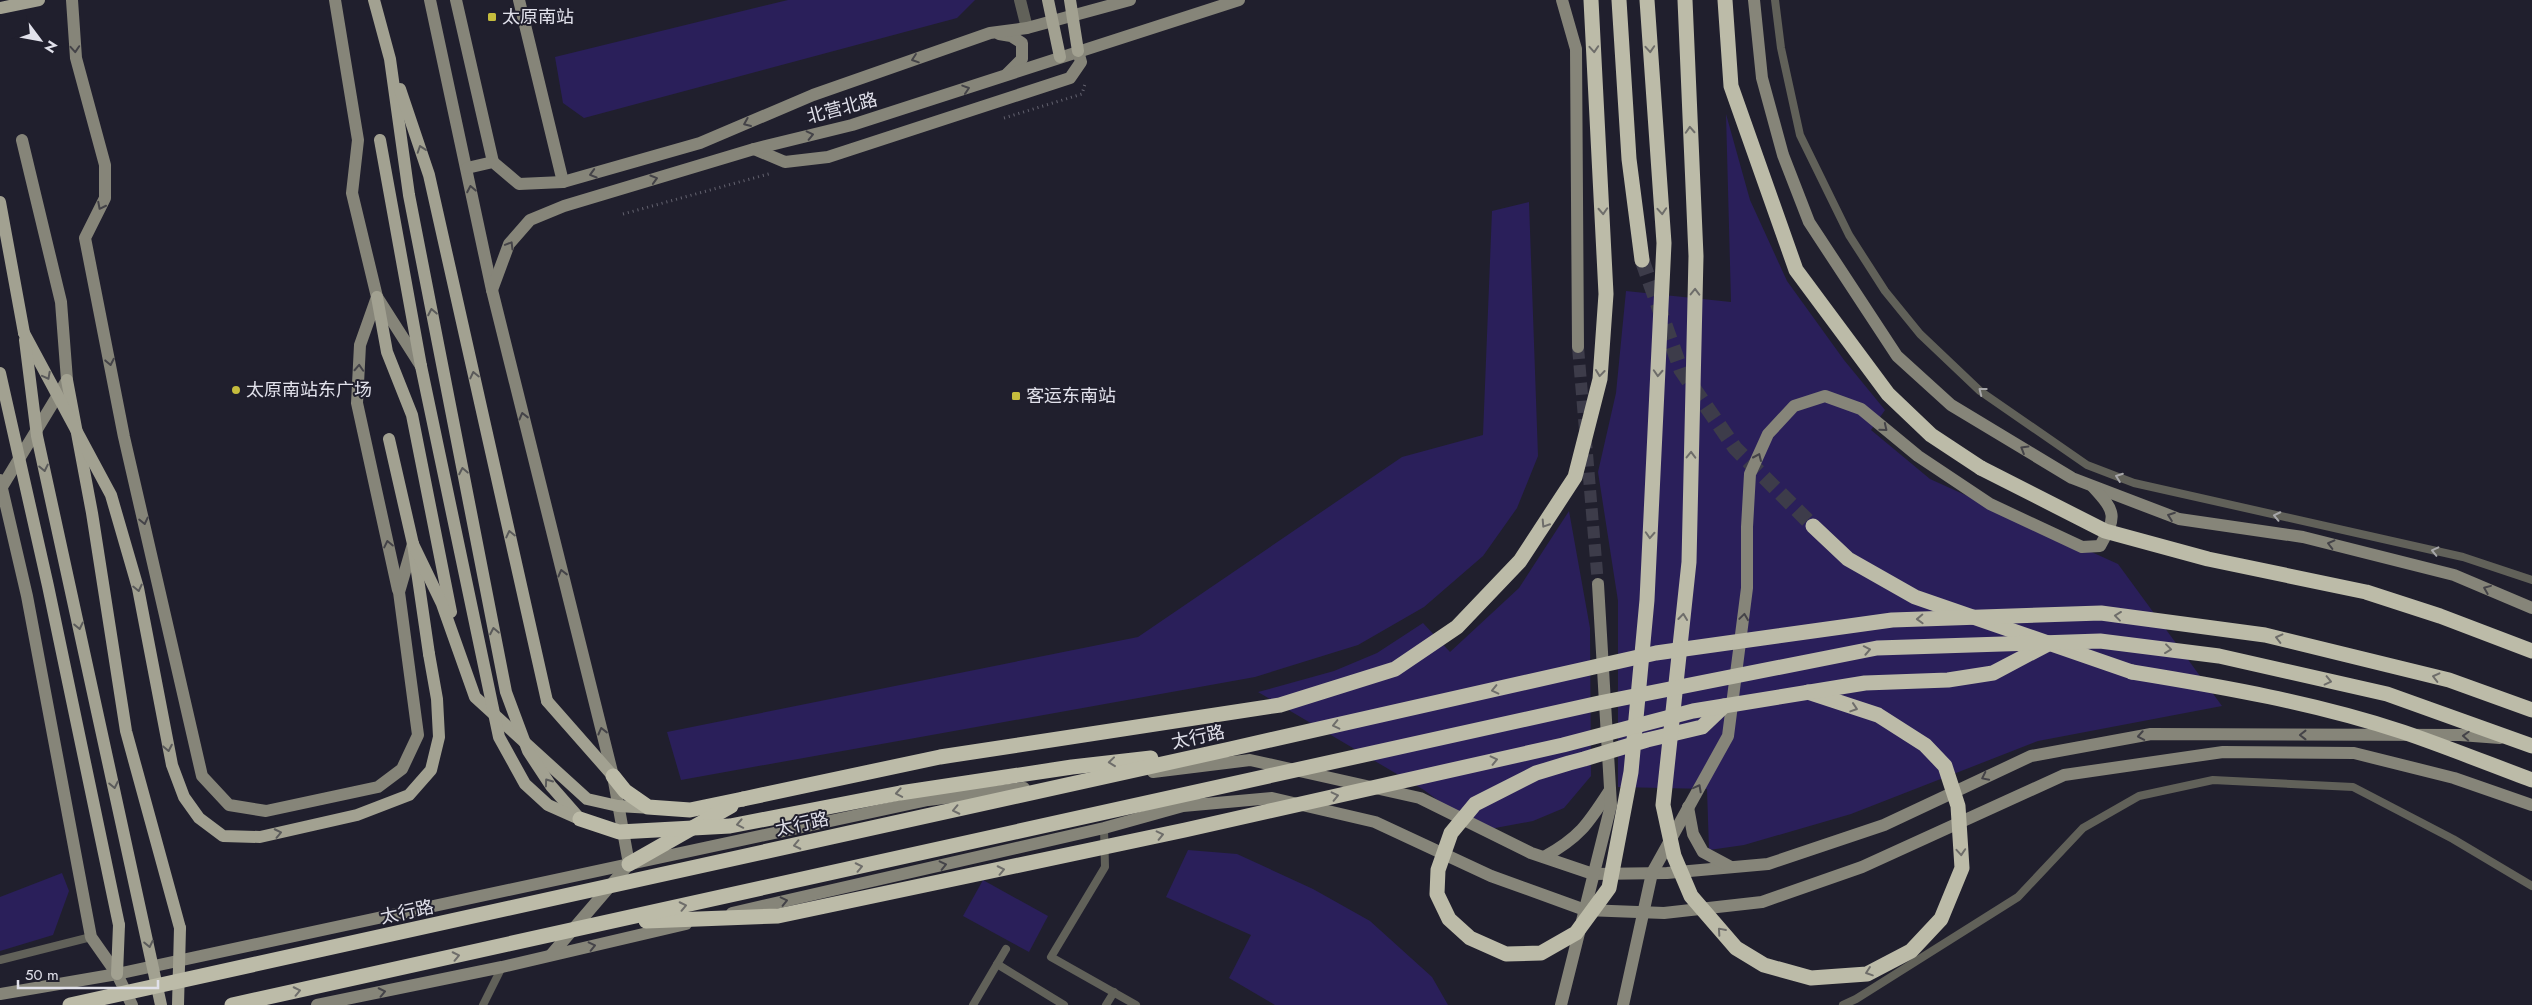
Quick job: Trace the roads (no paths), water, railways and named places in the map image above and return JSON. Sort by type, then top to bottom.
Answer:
[{"type":"highway","points":[[613,776],[626,791],[652,808],[690,810],[940,757],[1280,705],[1395,669],[1457,628],[1520,561],[1575,477],[1600,379],[1606,294],[1591,0]]},
{"type":"highway","points":[[1619,0],[1629,159],[1642,260]]},
{"type":"highway","points":[[1647,0],[1664,244],[1647,600],[1643,638],[1637,715],[1634,743],[1633,753],[1632,772],[1609,888],[1576,933],[1541,953],[1506,954],[1470,938],[1449,919],[1437,894],[1438,870],[1450,833],[1475,804],[1536,773],[1629,746],[1638,743],[1647,740],[1702,727],[1724,706]]},
{"type":"highway","points":[[1684,0],[1696,256],[1689,562],[1663,805],[1674,856],[1691,896],[1736,948],[1764,965],[1811,978],[1867,974],[1911,952],[1941,919],[1962,868],[1958,806],[1944,766],[1925,745],[1878,715],[1808,692]]},
{"type":"highway","points":[[1725,0],[1731,86],[1796,270],[1888,394],[1931,435],[1981,468],[2105,531],[2208,559],[2366,592],[2440,616],[2532,651]]},
{"type":"highway","points":[[1813,526],[1848,559],[1915,597],[2132,672],[2255,692],[2403,732],[2532,780]]},
{"type":"highway","name":"太行路","points":[[70,1005],[1230,750],[1656,653],[1892,620],[2101,614],[2265,635],[2449,680],[2532,710]]},
{"type":"highway","points":[[236,1004],[1551,714],[1876,648],[2100,640],[2219,656],[2387,694],[2532,746]]},
{"type":"highway","points":[[607,922],[778,916],[1045,861],[1563,745],[1693,712],[1865,683],[1948,680],[1993,673],[2052,642]]},
{"type":"highway","points":[[580,819],[619,832],[730,826],[910,791],[1072,767],[1230,750]]},
{"type":"highway","points":[[628,864],[743,799]]},
{"type":"main road","points":[[0,8],[39,0]]},
{"type":"main road","points":[[72,0],[76,58],[105,165],[105,198],[84,238],[124,437],[202,776],[229,805],[266,811],[378,786],[402,769],[418,735],[399,592],[357,403],[360,345],[378,297]]},
{"type":"main road","points":[[335,0],[358,140],[352,193],[378,297],[387,352],[412,415],[458,649]]},
{"type":"main road","points":[[374,0],[390,59],[429,175],[547,701],[613,776]]},
{"type":"main road","points":[[430,0],[492,290],[613,776],[628,864]]},
{"type":"main road","points":[[456,0],[493,162],[467,168]]},
{"type":"main road","points":[[519,0],[563,182]]},
{"type":"main road","points":[[1048,0],[1060,57]]},
{"type":"main road","points":[[754,148],[785,162],[828,157],[1070,78],[1081,62],[1070,0]]},
{"type":"main road","name":"北营北路","points":[[493,162],[519,184],[563,182],[700,143],[813,95],[990,33],[1027,28],[1130,0]]},
{"type":"main road","name":"北营北路","points":[[492,290],[509,244],[530,220],[564,206],[754,148],[852,125],[1239,0]]},
{"type":"main road","points":[[1562,0],[1576,49],[1578,347]]},
{"type":"main road","points":[[1754,0],[1762,78],[1782,155],[1809,222],[1897,356],[1951,405],[2072,478],[2179,519],[2303,537],[2454,575],[2532,608]]},
{"type":"main road","points":[[990,33],[1011,36],[1022,43],[1022,59],[1005,76]]},
{"type":"main road","points":[[390,59],[409,195],[506,692],[528,751],[550,786],[580,819]]},
{"type":"main road","points":[[22,140],[61,302],[67,380],[92,513],[126,731],[180,928],[178,1005]]},
{"type":"main road","points":[[380,140],[421,366],[498,737],[525,784],[548,806],[580,819]]},
{"type":"main road","points":[[0,202],[24,333],[37,436],[161,1005]]},
{"type":"main road","points":[[378,297],[421,366]]},
{"type":"main road","points":[[24,333],[112,495],[138,588],[172,765],[184,797],[199,818],[223,836],[260,837],[357,815],[409,795],[431,770],[440,737],[437,699],[413,544],[389,439]]},
{"type":"main road","points":[[0,373],[48,586],[119,925],[117,974]]},
{"type":"main road","points":[[67,380],[1,483],[27,596],[91,937],[117,974],[132,1005]]},
{"type":"main road","points":[[1623,1005],[1652,873],[1728,736],[1748,588],[1747,527],[1750,474],[1768,434],[1794,406],[1825,396],[1861,409],[1918,456],[1990,504],[2082,547],[2100,546],[2112,524],[2110,506],[2091,485]]},
{"type":"main road","points":[[399,592],[413,544]]},
{"type":"main road","points":[[413,544],[442,604],[475,697],[587,798],[618,806],[652,808]]},
{"type":"main road","points":[[1561,1005],[1611,805],[1598,584]]},
{"type":"main road","points":[[0,994],[117,974],[928,800],[1250,760],[1420,798],[1544,857],[1593,874],[1652,873],[1768,864],[1884,826],[2031,756],[2150,734],[2460,735],[2532,739]]},
{"type":"main road","points":[[317,1005],[502,967],[1104,828],[1183,806],[1272,798],[1375,822],[1491,876],[1584,910],[1664,913],[1762,902],[1862,867],[2064,775],[2223,752],[2354,753],[2454,778],[2532,805]]},
{"type":"main road","points":[[1544,857],[1563,846],[1586,827],[1610,790]]},
{"type":"main road","points":[[1688,807],[1693,834],[1703,852],[1731,867]]},
{"type":"main road","points":[[551,955],[628,864]]},
{"type":"street","points":[[1020,0],[1027,28]]},
{"type":"lane","points":[[1774,0],[1781,48],[1800,135],[1849,235],[1885,292],[1920,334],[1980,391],[2087,465],[2134,483],[2463,557],[2532,580]]},
{"type":"lane","points":[[1842,1005],[1856,999],[2018,897],[2083,828],[2139,796],[2213,780],[2353,787],[2453,839],[2532,886]]},
{"type":"lane","points":[[1104,828],[1105,867],[1051,957],[1136,1005]]},
{"type":"lane","points":[[0,960],[91,937]]},
{"type":"lane","points":[[973,1005],[1006,949]]},
{"type":"lane","points":[[997,964],[1064,1005]]},
{"type":"lane","points":[[483,1005],[502,967]]},
{"type":"lane","points":[[1106,1005],[1114,992]]},
{"type":"tunnel","points":[[1642,260],[1681,370],[1735,448],[1813,526]]},
{"type":"tunnel","points":[[1578,347],[1598,584]]},
{"type":"place","name":"太原南站","points":[[492,17]]},
{"type":"place","name":"太原南站东广场","points":[[236,390]]},
{"type":"place","name":"客运东南站","points":[[1016,396]]}]
